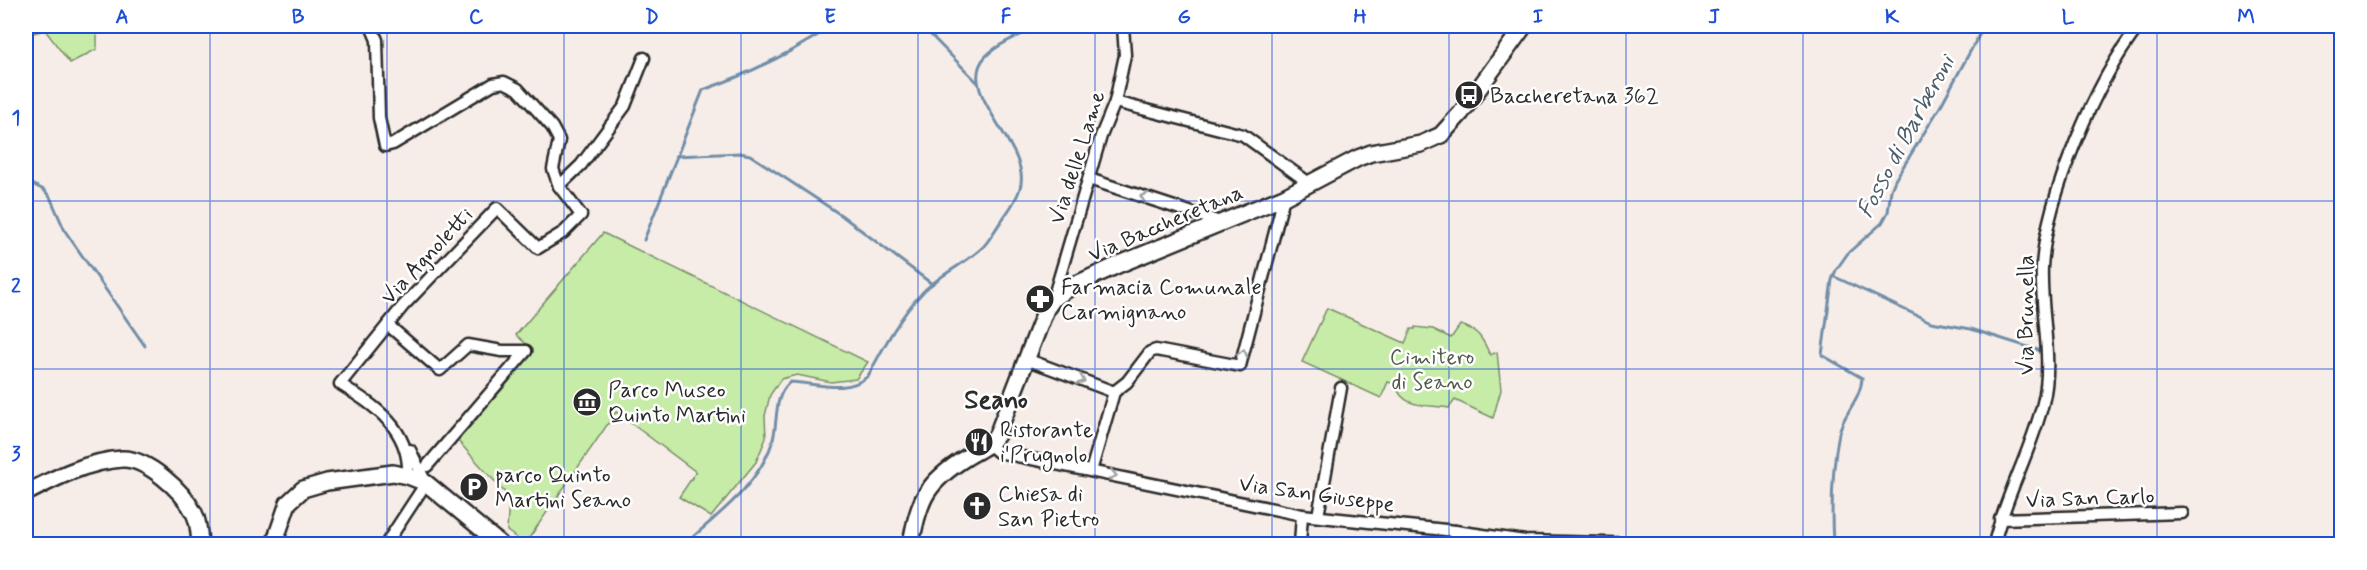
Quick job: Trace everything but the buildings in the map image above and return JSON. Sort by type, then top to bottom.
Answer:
[{"type":"street","points":[[371,26],[377,39],[379,118],[385,146],[393,144],[493,84],[504,82],[518,90],[552,128],[559,140],[553,169],[560,186],[581,165],[625,106],[644,58]]},
{"type":"street","name":"Via delle Lame","points":[[1053,298],[1101,136],[1115,102],[1125,55],[1123,26]]},
{"type":"street","name":"Via Baccheretana","points":[[1053,298],[1072,286],[1120,264],[1284,197],[1371,153],[1421,144],[1441,135],[1461,113],[1524,26]]},
{"type":"street","name":"Via Brunella","points":[[1994,544],[2000,519],[2043,402],[2047,372],[2042,270],[2045,236],[2051,214],[2057,193],[2088,118],[2120,50],[2139,26]]},
{"type":"street","points":[[1115,102],[1243,135],[1310,183]]},
{"type":"street","points":[[1089,179],[1220,222]]},
{"type":"street","name":"Via Agnoletti","points":[[426,483],[416,460],[387,418],[366,400],[340,384],[403,306],[497,208],[538,248],[564,232],[581,215],[560,186]]},
{"type":"street","points":[[1091,471],[1114,392],[1127,382],[1150,352],[1156,350],[1240,366],[1284,197]]},
{"type":"street","points":[[911,544],[920,506],[933,482],[951,467],[992,447],[1046,309],[1053,298]]},
{"type":"street","points":[[388,325],[440,370],[468,345],[502,351],[526,351],[427,466]]},
{"type":"street","points":[[1026,359],[1114,392]]},
{"type":"street","points":[[1318,516],[1341,388]]},
{"type":"street","name":"Via Agnoletti","points":[[404,442],[409,456],[408,476]]},
{"type":"street","name":"Via San Giuseppe","points":[[992,447],[998,452],[1302,514],[1455,531],[1525,543],[1645,544]]},
{"type":"street","points":[[26,493],[59,476],[108,461],[125,459],[138,463],[167,480],[184,496],[195,514],[200,544]]},
{"type":"street","points":[[274,544],[288,503],[303,489],[327,482],[393,473],[426,483],[500,544]]},
{"type":"street","points":[[386,544],[426,483]]},
{"type":"street","name":"Via San Carlo","points":[[2000,519],[2182,513]]},
{"type":"street","points":[[1300,544],[1302,514]]},
{"type":"street","points":[[1453,544],[1455,531]]},
{"type":"green space","points":[[26,26],[97,26],[97,49],[70,63],[45,30],[26,35]]},
{"type":"green space","name":"Parco Museo Quinto Martini","points":[[603,233],[868,362],[856,379],[831,382],[797,375],[781,379],[770,395],[765,416],[766,438],[756,462],[711,517],[679,497],[696,472],[616,412],[525,544],[507,531],[509,497],[457,440],[532,349],[516,335]]},
{"type":"green space","name":"Cimitero di Seano","points":[[1327,308],[1405,343],[1411,329],[1415,327],[1433,329],[1451,338],[1460,325],[1476,332],[1490,355],[1497,352],[1501,390],[1493,418],[1455,400],[1449,408],[1424,406],[1410,402],[1399,392],[1395,384],[1388,382],[1381,398],[1302,362]]},
{"type":"waterway","points":[[644,240],[703,90],[769,62],[832,26]]},
{"type":"waterway","points":[[922,26],[977,82]]},
{"type":"waterway","points":[[685,544],[723,511],[757,473],[772,443],[778,403],[784,388],[790,382],[841,387],[860,382],[868,376],[892,333],[922,293],[977,252],[989,240],[1017,197],[1021,172],[1006,137],[985,102],[979,86],[978,70],[986,56],[998,47],[1041,26]]},
{"type":"waterway","name":"Fosso di Barberoni","points":[[1833,544],[1833,488],[1839,433],[1859,393],[1862,378],[1822,355],[1832,280],[1848,253],[1882,223],[1888,212],[1895,180],[1940,107],[1984,26]]},
{"type":"waterway","points":[[676,156],[740,153],[750,155],[841,215],[932,284]]},
{"type":"waterway","points":[[26,181],[44,190],[50,197],[65,231],[145,346]]},
{"type":"waterway","points":[[1833,276],[1931,322],[1971,329],[2041,351]]},
{"type":"place","name":"Baccheretana 362","points":[[1469,95]]},
{"type":"place","name":"Farmacia Comunale Carmignano","points":[[1040,299]]},
{"type":"place","name":"Parco Museo Quinto Martini","points":[[587,402]]},
{"type":"place","name":"Ristorante i'Prugnolo","points":[[979,442]]},
{"type":"place","name":"parco Quinto Martini Seano","points":[[474,487]]},
{"type":"place","name":"Chiesa di San Pietro","points":[[977,506]]},
{"type":"district","name":"Seano","points":[[996,399]]}]
